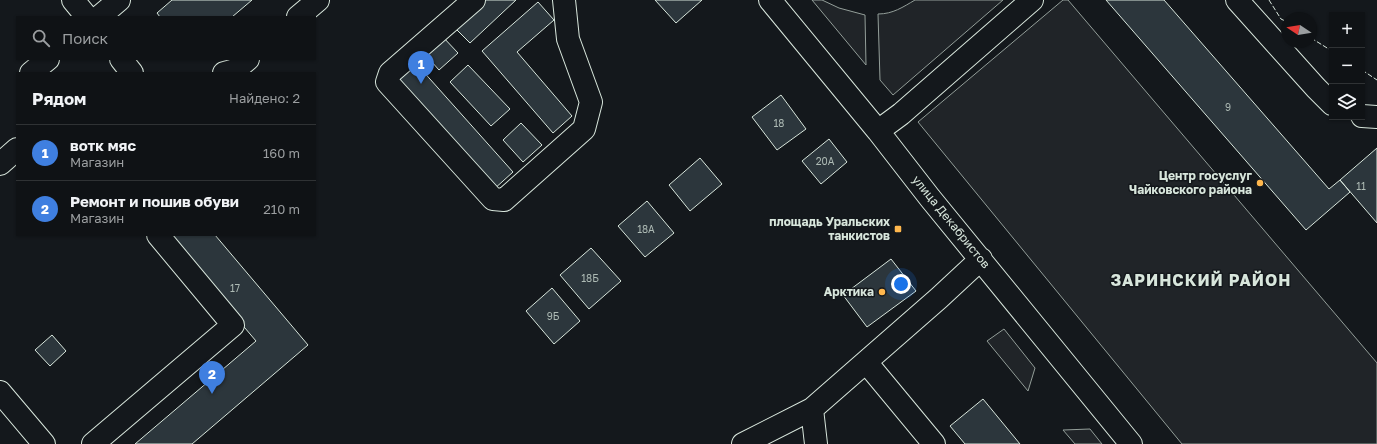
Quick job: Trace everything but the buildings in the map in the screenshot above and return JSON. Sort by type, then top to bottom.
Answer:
[{"type":"street","points":[[73,0],[86,16]]},
{"type":"street","points":[[100,16],[119,0]]},
{"type":"street","points":[[299,16],[318,0]]},
{"type":"street","points":[[474,0],[390,74],[387,82],[493,199],[504,200],[584,129],[591,102],[568,39],[564,0]]},
{"type":"street","name":"улица Декабристов","points":[[770,0],[1131,444]]},
{"type":"street","points":[[878,131],[901,114],[1032,0]]},
{"type":"street","points":[[1237,0],[1329,101]]},
{"type":"street","points":[[32,72],[47,60]]},
{"type":"street","points":[[122,60],[131,72]]},
{"type":"street","points":[[228,72],[235,70],[247,60]]},
{"type":"street","points":[[1365,116],[1377,117]]},
{"type":"street","points":[[0,164],[16,150]]},
{"type":"street","points":[[93,444],[233,325],[159,236]]},
{"type":"street","points":[[743,444],[812,409],[940,298],[981,259]]},
{"type":"street","points":[[866,362],[934,444]]},
{"type":"street","points":[[0,392],[44,444]]},
{"type":"street","points":[[812,409],[816,444]]},
{"type":"shaded area","points":[[812,0],[822,0],[839,8],[865,15],[866,65]]},
{"type":"shaded area","points":[[915,0],[1003,0],[893,95],[880,80],[878,14],[883,14],[902,8]]},
{"type":"shaded area","points":[[1063,0],[1068,0],[1377,363],[1377,444],[1182,444],[918,122]]},
{"type":"shaded area","points":[[1004,329],[1035,368],[1028,391],[987,341]]},
{"type":"shaded area","points":[[1090,429],[1102,444],[1075,444],[1063,430]]},
{"type":"fence","points":[[1269,0],[1281,19]]},
{"type":"fence","points":[[1317,42],[1329,49]]},
{"type":"fence","points":[[1365,72],[1377,80]]},
{"type":"place","name":"вотк мяс","points":[[421,84]]},
{"type":"place","name":"Центр госуслуг Чайковского района","points":[[1260,183]]},
{"type":"place","name":"площадь Уральских танкистов","points":[[898,229]]},
{"type":"place","name":"Арктика","points":[[882,292]]},
{"type":"place","name":"Ремонт и пошив обуви","points":[[212,394]]},
{"type":"district","name":"ЗАРИНСКИЙ РАЙОН","points":[[1201,280]]}]
